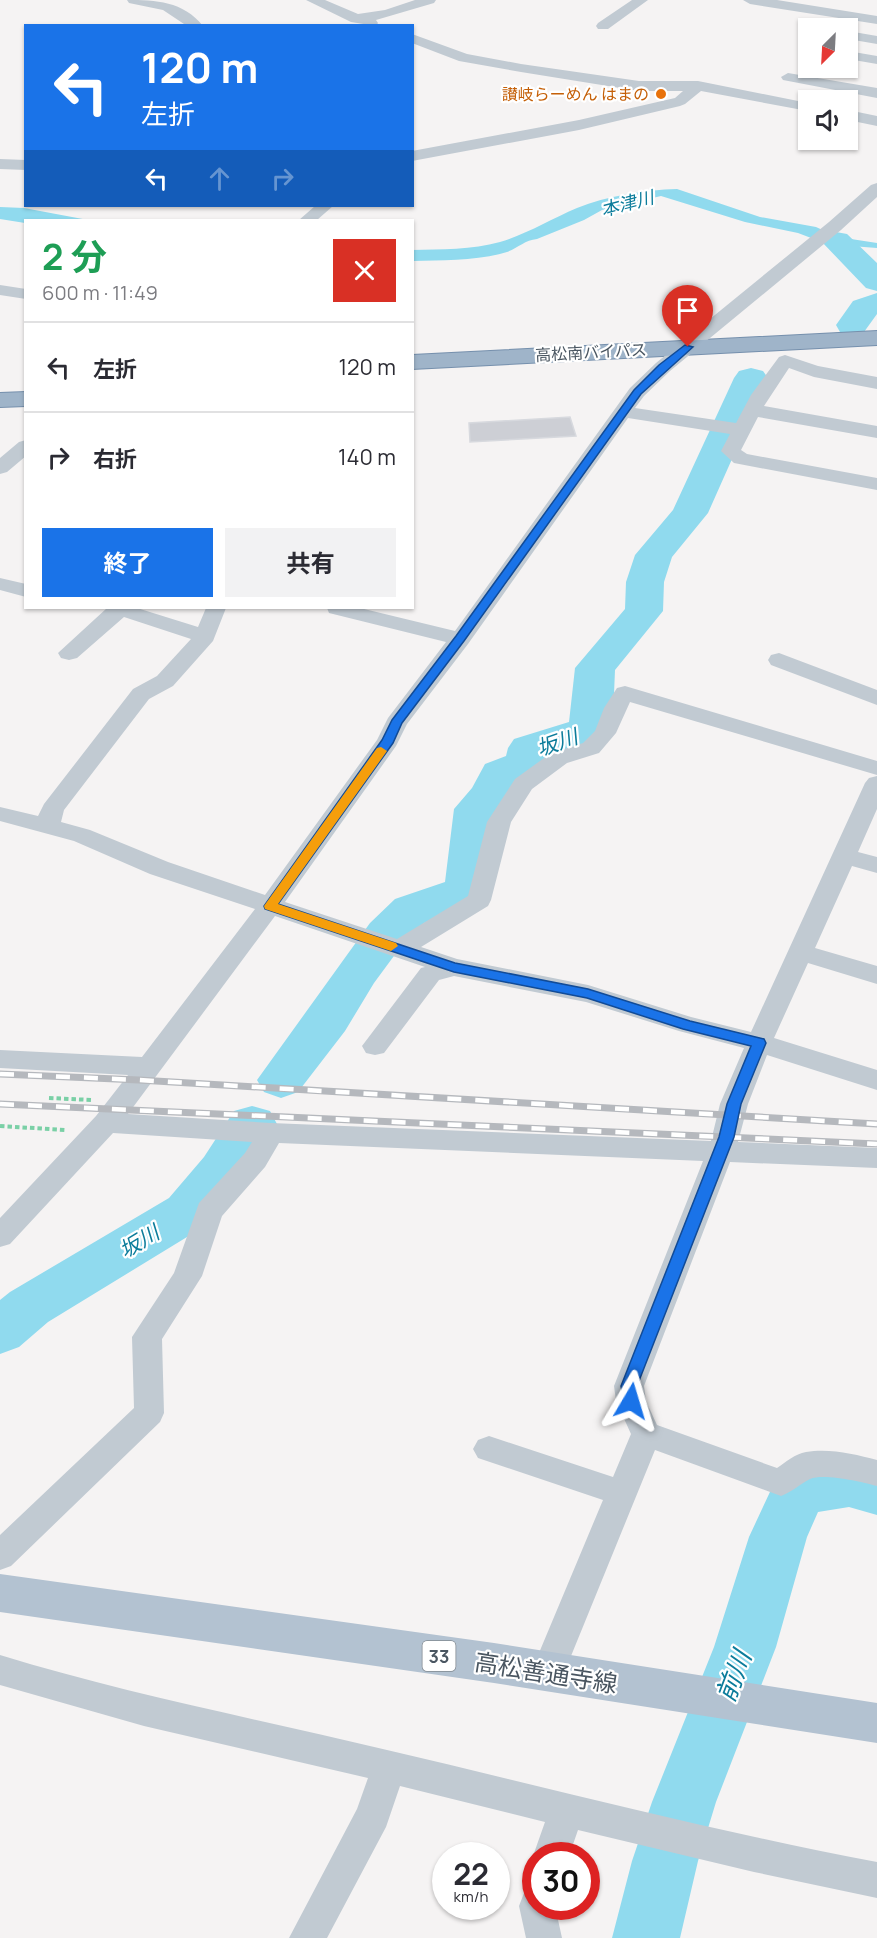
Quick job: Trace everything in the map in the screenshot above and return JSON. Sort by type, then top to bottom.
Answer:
[{"type":"highway","name":"高松南バイパス","points":[[414,362],[877,338]]},
{"type":"highway","name":"高松南バイパス","points":[[414,380],[877,356]]},
{"type":"highway","points":[[0,383],[24,382]]},
{"type":"highway","points":[[0,400],[24,399]]},
{"type":"main road","name":"高松善通寺線","points":[[0,1593],[548,1672],[877,1723]]},
{"type":"street","points":[[134,0],[168,6],[183,14],[194,24]]},
{"type":"street","points":[[313,0],[356,19],[375,24]]},
{"type":"street","points":[[356,19],[387,14],[429,0]]},
{"type":"street","points":[[603,26],[641,0]]},
{"type":"street","points":[[750,0],[807,4],[877,20]]},
{"type":"street","points":[[858,37],[877,40]]},
{"type":"street","points":[[414,39],[464,58],[521,68],[639,86],[698,86],[798,105]]},
{"type":"street","points":[[858,57],[877,60]]},
{"type":"street","points":[[788,77],[877,93]]},
{"type":"street","points":[[414,156],[579,125],[680,101],[698,86]]},
{"type":"street","points":[[858,117],[877,121]]},
{"type":"street","points":[[0,164],[24,165]]},
{"type":"street","points":[[0,1236],[102,1128],[123,1101],[270,906],[388,741],[396,723],[460,639],[637,392],[663,367],[835,226],[877,188]]},
{"type":"street","points":[[308,219],[324,207]]},
{"type":"street","points":[[0,290],[24,294]]},
{"type":"street","points":[[625,411],[731,428],[752,410],[759,395],[785,361],[814,371],[877,383]]},
{"type":"street","points":[[752,410],[877,432]]},
{"type":"street","points":[[731,428],[732,451],[741,459],[877,484]]},
{"type":"street","points":[[0,468],[24,448]]},
{"type":"street","points":[[0,584],[24,590]]},
{"type":"street","points":[[69,653],[118,609]]},
{"type":"street","points":[[122,609],[205,636]]},
{"type":"street","points":[[48,826],[52,809],[141,694],[165,681],[205,636],[216,609]]},
{"type":"street","points":[[341,609],[460,639]]},
{"type":"street","points":[[779,660],[877,699]]},
{"type":"street","points":[[387,945],[479,900],[499,822],[524,784],[559,758],[591,748],[605,733],[624,693],[877,768]]},
{"type":"street","points":[[877,783],[759,1043],[734,1104],[726,1137],[629,1386],[631,1401],[646,1434],[781,1484],[806,1465],[849,1466],[877,1473]]},
{"type":"street","points":[[0,814],[82,835],[159,868],[454,967],[588,994],[688,1025],[759,1043],[877,1080]]},
{"type":"street","points":[[844,856],[877,865]]},
{"type":"street","points":[[800,952],[877,975]]},
{"type":"street","points":[[375,1046],[430,974],[454,967]]},
{"type":"street","points":[[0,1059],[148,1067]]},
{"type":"street","points":[[102,1128],[877,1158]]},
{"type":"street","points":[[0,1556],[149,1413],[147,1337],[187,1276],[208,1211],[255,1160],[271,1133]]},
{"type":"street","points":[[548,1672],[646,1434]]},
{"type":"street","points":[[489,1449],[622,1493]]},
{"type":"street","points":[[4,1678],[389,1767],[671,1836],[877,1880]]},
{"type":"street","points":[[308,1938],[373,1815],[389,1767]]},
{"type":"street","points":[[555,1842],[566,1810]]},
{"type":"street","points":[[540,1920],[544,1938]]},
{"type":"path","points":[[49,1098],[123,1101]]},
{"type":"path","points":[[0,1126],[102,1128]]},
{"type":"water","name":"本津川","points":[[677,189],[760,217],[816,227],[838,237],[877,243],[877,248],[851,246],[840,249],[798,233],[745,222],[661,196],[602,210],[584,220],[496,255],[460,260],[414,261],[414,250],[456,249],[489,245],[520,235],[577,208],[601,200]]},
{"type":"water","points":[[0,207],[24,208],[83,219],[24,219],[24,223],[0,219]]},
{"type":"building","points":[[570,417],[576,436],[470,442],[469,423]]},
{"type":"waterway","points":[[836,241],[877,281]]},
{"type":"waterway","name":"坂川","points":[[852,325],[864,308],[877,303]]},
{"type":"waterway","name":"坂川","points":[[281,1080],[328,1019],[357,972],[386,934],[411,910],[425,908],[444,897],[457,896],[466,889],[476,809],[490,794],[500,773],[526,764],[529,748],[564,736],[585,733],[592,718],[595,668],[644,611],[645,582],[654,555],[690,513],[751,378]]},
{"type":"waterway","name":"坂川","points":[[0,1332],[29,1307],[187,1212],[222,1170],[252,1124]]},
{"type":"waterway","name":"前川","points":[[646,1938],[665,1861],[684,1802],[745,1647],[778,1537],[796,1496],[808,1487],[849,1483],[877,1491]]},
{"type":"railway","points":[[0,1074],[139,1080],[877,1124]]},
{"type":"railway","points":[[0,1104],[877,1144]]},
{"type":"slow traffic","points":[[381,751],[270,906],[391,946]]},
{"type":"place","name":"讃岐らーめん はまの","points":[[661,94]]},
{"type":"route","points":[[631,1401],[629,1386],[726,1137],[734,1104],[759,1043],[688,1025],[588,994],[454,967],[270,906],[388,741],[396,723],[460,639],[637,392],[688,347]]}]
